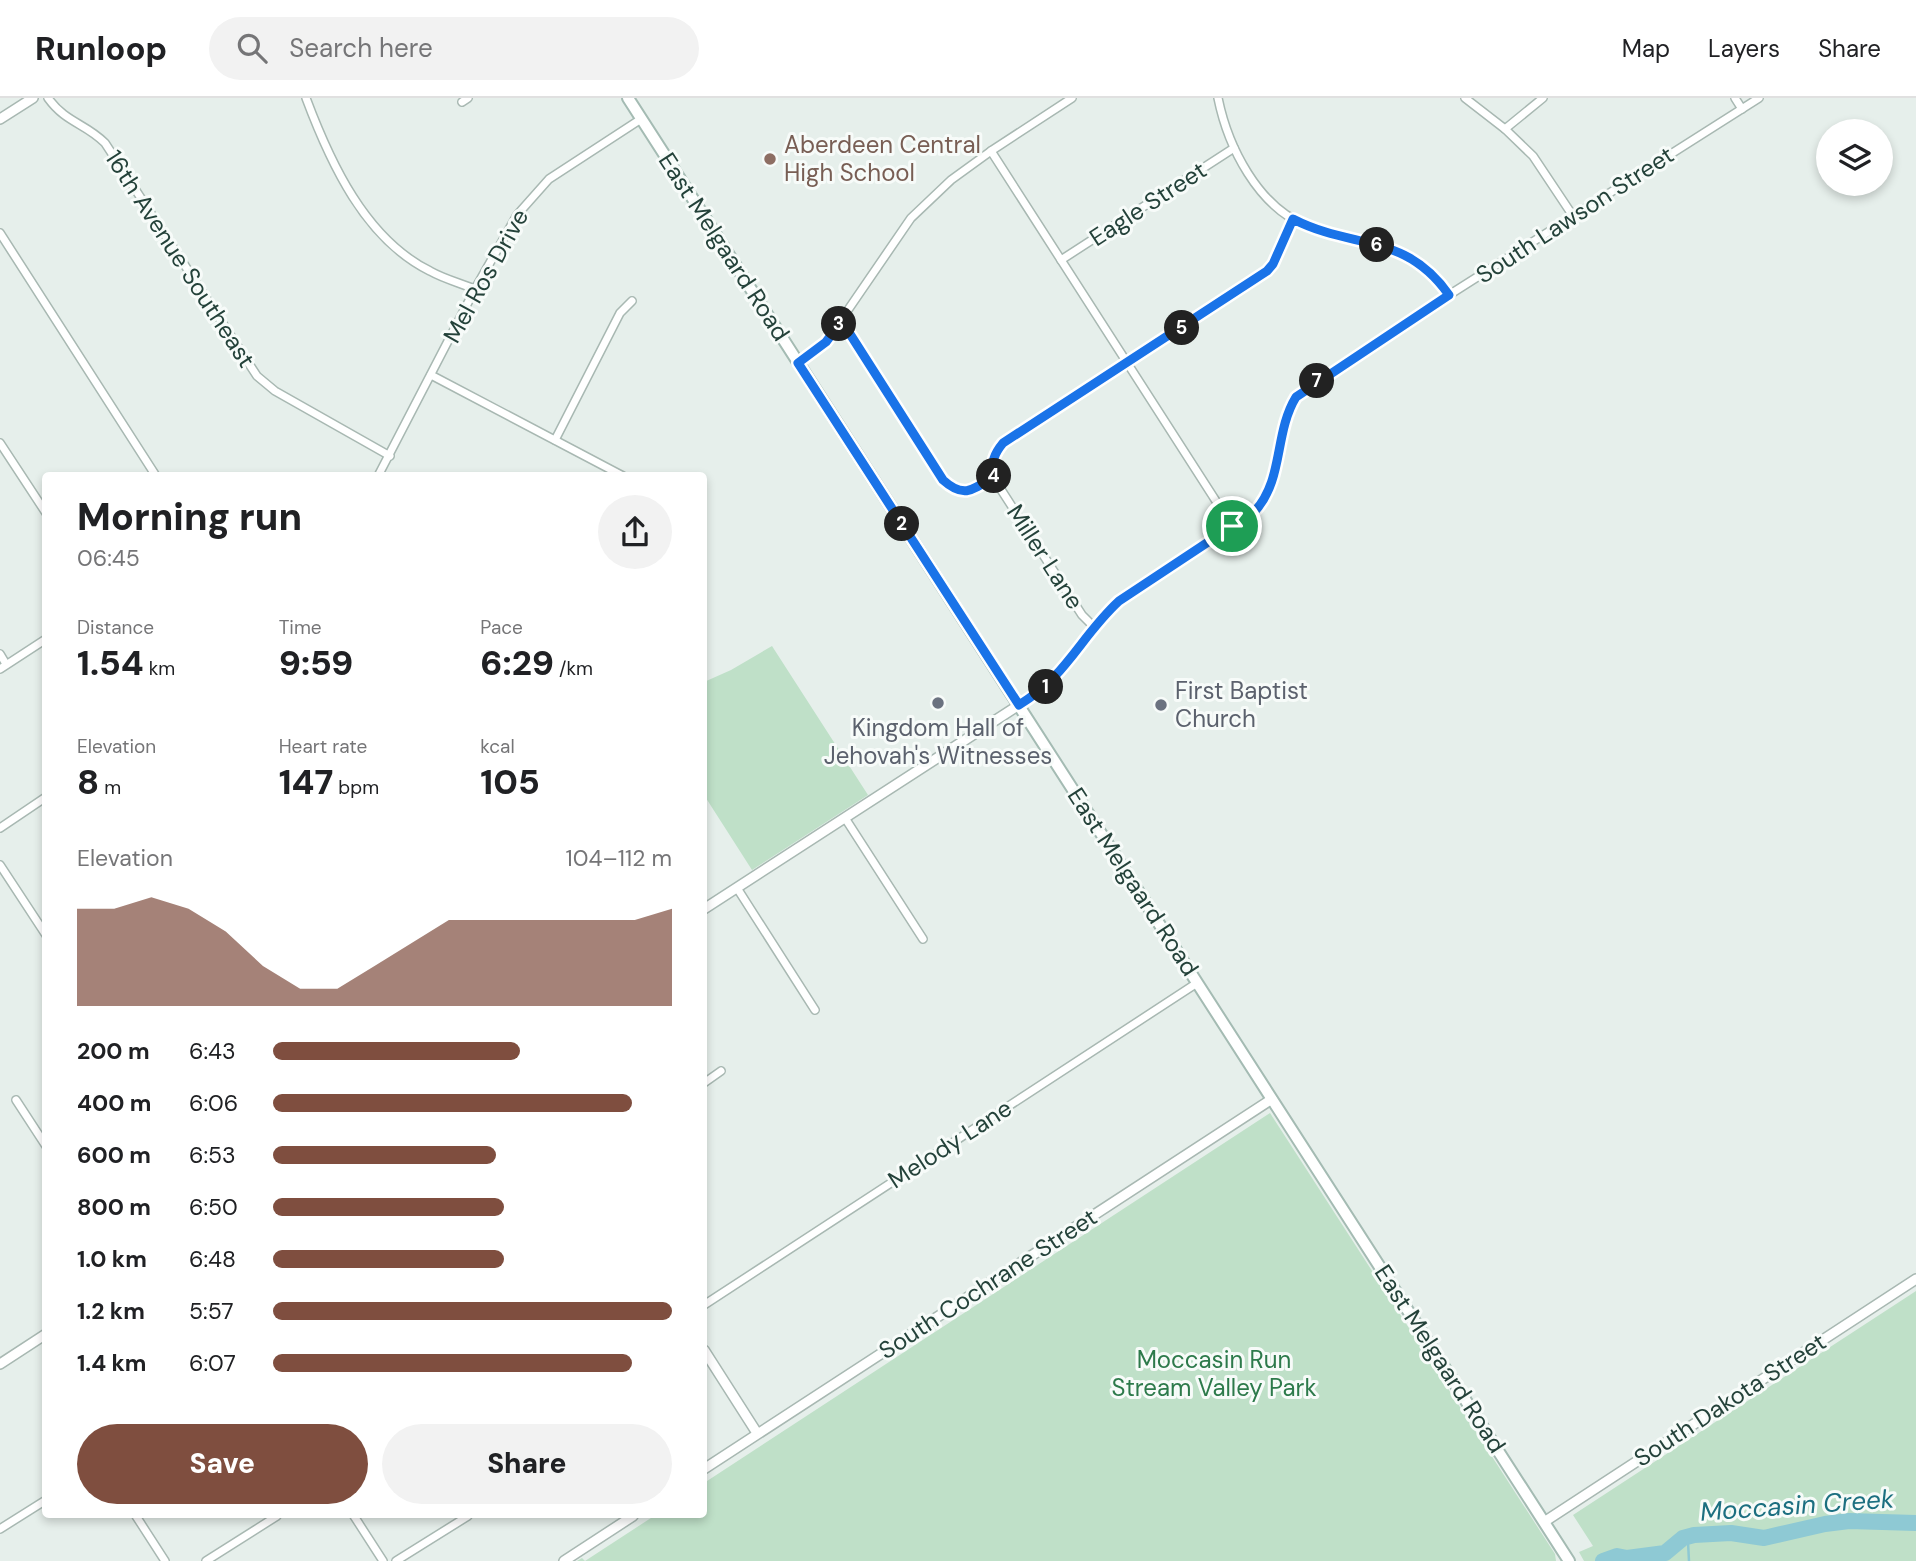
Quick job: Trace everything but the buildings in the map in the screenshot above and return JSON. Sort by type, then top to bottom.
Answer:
[{"type":"main road","name":"East Melgaard Road","points":[[628,98],[1569,1561]]},
{"type":"street","points":[[0,120],[33,98]]},
{"type":"street","name":"16th Avenue Southeast","points":[[48,98],[64,117],[91,130],[105,144],[257,376],[275,391],[390,456]]},
{"type":"street","points":[[306,98],[328,151],[370,220],[395,246],[429,271],[475,289]]},
{"type":"street","points":[[798,363],[826,342],[911,218],[951,180],[1072,98]]},
{"type":"street","points":[[1218,98],[1234,148],[1273,206],[1293,219],[1321,230],[1397,251],[1428,269],[1449,295]]},
{"type":"street","points":[[1465,98],[1505,129],[1532,156],[1573,216]]},
{"type":"street","points":[[1505,129],[1543,98]]},
{"type":"street","points":[[1735,98],[1742,109]]},
{"type":"street","name":"South Lawson Street","points":[[707,904],[737,888],[1051,683],[1106,613],[1140,585],[1255,511],[1268,495],[1286,416],[1296,397],[1449,295],[1759,98]]},
{"type":"street","name":"Mel Ros Drive","points":[[380,472],[475,289],[517,215],[532,195],[560,171],[641,119]]},
{"type":"street","name":"Eagle Street","points":[[1061,260],[1234,148]]},
{"type":"street","points":[[991,151],[1232,526]]},
{"type":"street","name":"Miller Lane","points":[[1094,627],[1075,605],[994,476],[992,467],[995,454],[1003,443],[1267,271],[1273,264],[1293,219]]},
{"type":"street","points":[[0,233],[153,472]]},
{"type":"street","points":[[555,440],[620,313],[632,301]]},
{"type":"street","points":[[840,323],[850,334],[943,480],[962,492],[969,491],[994,476]]},
{"type":"street","points":[[431,375],[615,472]]},
{"type":"street","points":[[0,443],[42,507]]},
{"type":"street","points":[[0,654],[3,667],[42,642]]},
{"type":"street","points":[[0,828],[42,800]]},
{"type":"street","points":[[845,818],[923,939]]},
{"type":"street","points":[[0,865],[42,929]]},
{"type":"street","points":[[737,888],[815,1010]]},
{"type":"street","name":"Melody Lane","points":[[707,1303],[1197,983]]},
{"type":"street","points":[[707,1081],[722,1071]]},
{"type":"street","name":"South Cochrane Street","points":[[707,1467],[1272,1099]]},
{"type":"street","points":[[16,1100],[42,1140]]},
{"type":"street","name":"South Dakota Street","points":[[1544,1522],[1916,1279]]},
{"type":"street","points":[[0,1364],[42,1337]]},
{"type":"street","points":[[707,1355],[757,1433]]},
{"type":"street","points":[[0,1529],[42,1503]]},
{"type":"street","points":[[137,1518],[165,1561]]},
{"type":"street","points":[[206,1561],[274,1518]]},
{"type":"street","points":[[355,1518],[383,1561]]},
{"type":"street","points":[[396,1561],[465,1518]]},
{"type":"street","points":[[564,1561],[630,1518]]},
{"type":"green space","points":[[772,646],[868,795],[752,870],[707,800],[707,681]]},
{"type":"green space","name":"Moccasin Run Stream Valley Park","points":[[1270,1113],[1555,1554],[1556,1561],[585,1561],[651,1518],[707,1518],[707,1481]]},
{"type":"green space","points":[[1916,1291],[1916,1561],[1584,1561],[1579,1552],[1593,1546],[1573,1515]]},
{"type":"waterway","name":"Moccasin Creek","points":[[1603,1561],[1617,1556],[1627,1558],[1665,1553],[1683,1538],[1694,1535],[1731,1533],[1764,1538],[1849,1521],[1916,1523]]},
{"type":"waterway","points":[[1689,1561],[1688,1542],[1694,1535]]},
{"type":"place","name":"Aberdeen Central High School","points":[[770,159]]},
{"type":"place","name":"Kingdom Hall of Jehovah's Witnesses","points":[[938,703]]},
{"type":"place","name":"First Baptist Church","points":[[1161,705]]},
{"type":"route","points":[[1293,219],[1306,226],[1397,251],[1428,269],[1449,295],[1296,397],[1286,416],[1268,495],[1255,511],[1232,526],[1119,601],[1094,627],[1051,683],[1019,705],[798,363],[826,342],[840,323],[850,334],[943,480],[957,491],[969,491],[994,476],[992,467],[995,454],[1003,443],[1267,271],[1273,264],[1293,219]]}]
